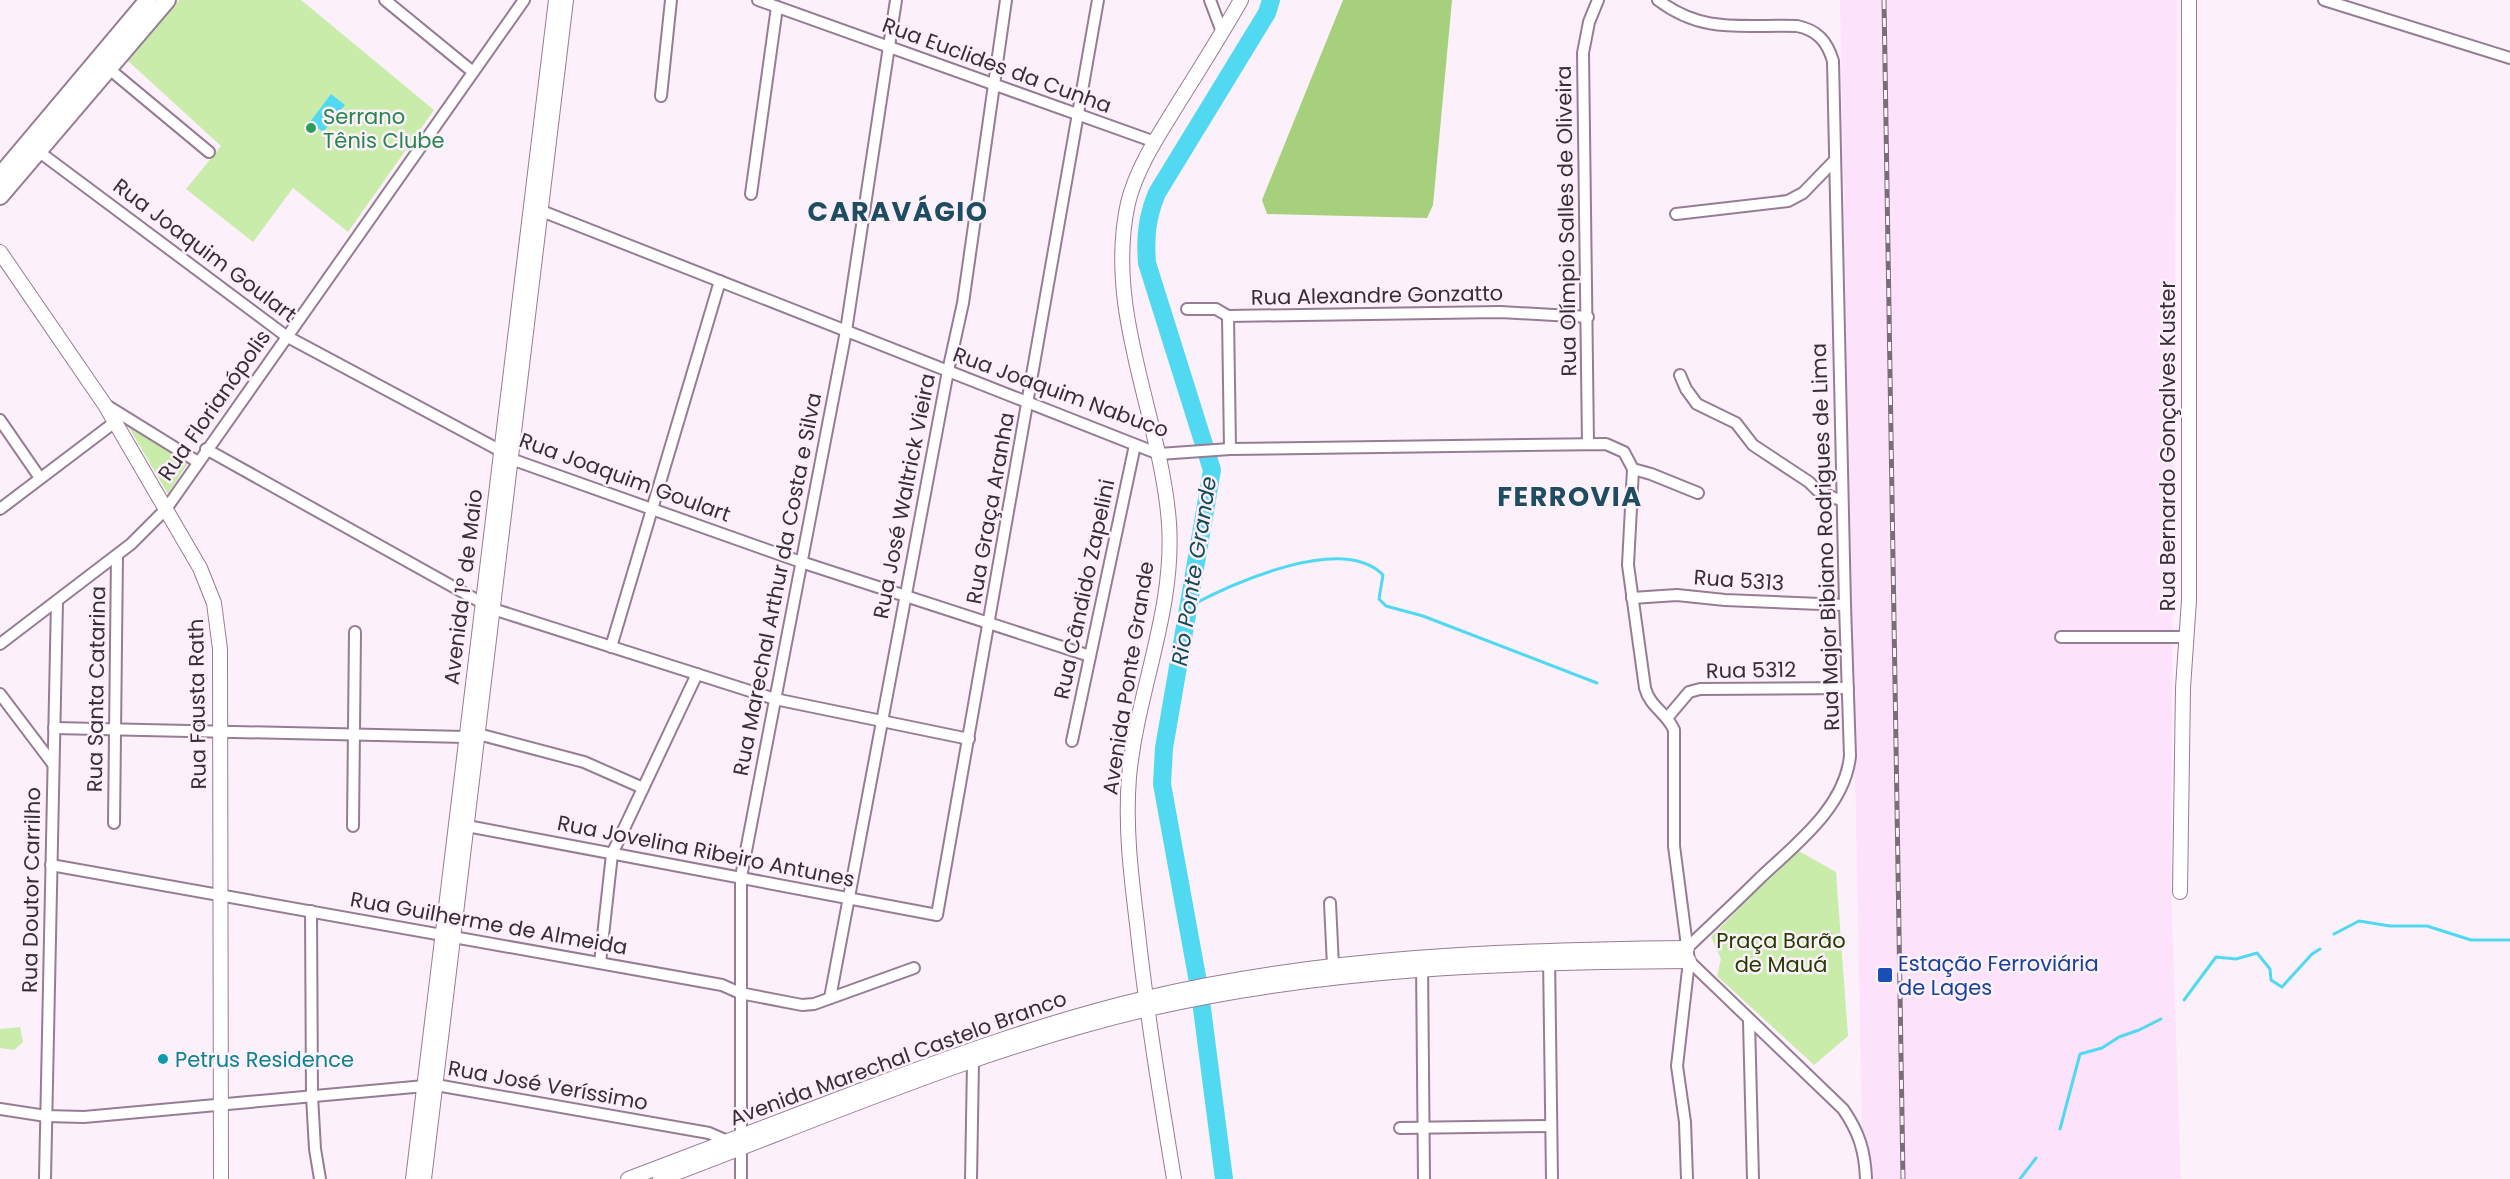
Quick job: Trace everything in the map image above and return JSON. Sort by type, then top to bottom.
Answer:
[{"type":"main road","points":[[0,176],[148,0]]},
{"type":"main road","points":[[0,196],[167,0]]},
{"type":"street","points":[[385,0],[472,72]]},
{"type":"street","name":"Rua Florianópolis","points":[[0,644],[117,556],[141,536],[166,509],[524,0]]},
{"type":"street","name":"Avenida 1º de Maio","points":[[536,209],[556,0]]},
{"type":"street","name":"Avenida 1º de Maio","points":[[424,1179],[430,1085],[472,735],[536,209],[566,0]]},
{"type":"street","points":[[660,96],[671,0]]},
{"type":"street","name":"Rua Euclides da Cunha","points":[[758,0],[1155,142]]},
{"type":"street","name":"Rua Marechal Arthur da Costa e Silva","points":[[741,1179],[737,1142],[741,877],[846,331],[896,0]]},
{"type":"street","name":"Rua José Waltrick Vieira","points":[[830,998],[948,371],[963,303],[1006,0]]},
{"type":"street","name":"Rua Graça Aranha","points":[[937,915],[1098,0]]},
{"type":"street","points":[[1210,0],[1222,32]]},
{"type":"street","name":"Avenida Ponte Grande","points":[[1174,1179],[1146,1004],[1128,846],[1127,809],[1134,744],[1161,623],[1170,566],[1169,524],[1159,454],[1125,307],[1122,267],[1123,235],[1129,201],[1139,173],[1155,142],[1241,0]]},
{"type":"street","name":"Rua Olímpio Salles de Oliveira","points":[[1588,444],[1583,53],[1589,22],[1598,0]]},
{"type":"street","name":"Rua Major Bibiano Rodrigues de Lima","points":[[1658,0],[1687,19],[1707,24],[1797,26],[1810,29],[1821,37],[1833,61],[1849,772],[1838,794],[1811,829],[1688,955]]},
{"type":"street","name":"Rua Bernardo Gonçalves Kuster","points":[[2180,892],[2183,688],[2189,600],[2188,0]]},
{"type":"street","points":[[2324,0],[2510,58]]},
{"type":"street","points":[[751,194],[777,7]]},
{"type":"street","points":[[108,68],[209,152]]},
{"type":"street","name":"Rua Joaquim Goulart","points":[[38,151],[286,336],[506,455],[801,562],[1090,656]]},
{"type":"street","points":[[1676,214],[1788,201],[1803,193],[1835,160]]},
{"type":"street","name":"Rua Joaquim Nabuco","points":[[536,209],[1159,454],[1230,449],[1588,444],[1615,446],[1624,452],[1633,469]]},
{"type":"street","name":"Rua Fausta Rath","points":[[0,252],[105,405],[200,568],[214,603],[220,649],[221,1179]]},
{"type":"street","points":[[611,647],[720,281]]},
{"type":"street","points":[[1187,309],[1216,309],[1228,316]]},
{"type":"street","name":"Rua Alexandre Gonzatto","points":[[1230,449],[1228,316],[1500,312],[1588,317]]},
{"type":"street","points":[[1680,375],[1686,389],[1697,404],[1736,423],[1753,445],[1809,482],[1817,490],[1842,500]]},
{"type":"street","points":[[105,405],[198,462]]},
{"type":"street","points":[[0,420],[40,478]]},
{"type":"street","points":[[0,509],[115,422]]},
{"type":"street","name":"Rua Cândido Zapelini","points":[[1072,741],[1135,445]]},
{"type":"street","points":[[206,449],[488,606],[775,699],[969,739]]},
{"type":"street","points":[[1687,1179],[1685,1122],[1677,1066],[1688,955],[1674,846],[1674,730],[1667,718],[1652,705],[1647,697],[1629,565],[1633,469],[1652,474],[1698,493]]},
{"type":"street","name":"Rua Santa Catarina","points":[[114,823],[117,556]]},
{"type":"street","name":"Rua 5313","points":[[1632,598],[1677,595],[1725,600],[1845,604]]},
{"type":"street","name":"Rua Doutor Carrilho","points":[[45,1179],[57,601]]},
{"type":"street","points":[[353,826],[355,632]]},
{"type":"street","points":[[2061,637],[2187,638]]},
{"type":"street","points":[[600,963],[612,854],[697,674]]},
{"type":"street","name":"Rua 5312","points":[[1667,718],[1682,698],[1689,692],[1700,689],[1848,688]]},
{"type":"street","points":[[0,694],[53,764]]},
{"type":"street","points":[[54,728],[472,735],[584,762],[644,788]]},
{"type":"street","name":"Avenida 1º de Maio","points":[[448,936],[467,826],[472,735]]},
{"type":"street","name":"Rua Jovelina Ribeiro Antunes","points":[[467,826],[937,915]]},
{"type":"street","name":"Rua Guilherme de Almeida","points":[[51,864],[722,985],[740,993],[802,1005],[814,1004],[914,968]]},
{"type":"street","points":[[1330,903],[1333,966]]},
{"type":"street","points":[[311,911],[312,1096],[315,1149],[320,1179]]},
{"type":"street","points":[[1688,955],[1749,1021],[1843,1109],[1856,1127],[1862,1141],[1866,1179]]},
{"type":"street","name":"Avenida Marechal Castelo Branco","points":[[660,1179],[737,1142],[978,1048],[1063,1020],[1333,966],[1549,956],[1688,955]]},
{"type":"street","points":[[1549,956],[1552,1179]]},
{"type":"street","points":[[1422,962],[1424,1179]]},
{"type":"street","name":"Avenida Marechal Castelo Branco","points":[[1211,991],[1321,980],[1422,962]]},
{"type":"street","name":"Avenida Marechal Castelo Branco","points":[[628,1179],[1146,1004]]},
{"type":"street","points":[[1749,1021],[1753,1179]]},
{"type":"street","points":[[971,1179],[973,1062],[978,1048]]},
{"type":"street","name":"Avenida 1º de Maio","points":[[412,1179],[430,1085]]},
{"type":"street","name":"Rua José Veríssimo","points":[[0,1109],[46,1116],[84,1118],[430,1085],[710,1133],[737,1142]]},
{"type":"street","points":[[1400,1128],[1551,1126]]},
{"type":"shaded area","points":[[1840,0],[2177,0],[2171,889],[2181,1179],[1863,1179]]},
{"type":"green space","name":"Serrano Tênis Clube","points":[[179,0],[301,0],[434,110],[348,232],[293,188],[253,242],[186,189],[221,146],[127,60]]},
{"type":"green space","points":[[1343,0],[1452,0],[1433,205],[1427,218],[1267,214],[1262,200]]},
{"type":"green space","points":[[127,424],[189,461],[168,494]]},
{"type":"green space","name":"Praça Barão de Mauá","points":[[1797,850],[1836,872],[1848,1036],[1814,1065],[1717,976],[1721,959],[1711,937]]},
{"type":"green space","points":[[20,1027],[23,1042],[14,1050],[0,1048],[0,1029]]},
{"type":"water","points":[[331,94],[345,105],[323,132],[310,122]]},
{"type":"waterway","name":"Rio Ponte Grande","points":[[1224,1179],[1200,993],[1162,784],[1164,748],[1212,470],[1147,263],[1147,236],[1151,210],[1157,193],[1267,13],[1271,0]]},
{"type":"waterway","points":[[1188,607],[1231,586],[1286,567],[1341,559],[1365,563],[1383,575],[1379,599],[1386,606],[1423,616],[1597,683]]},
{"type":"waterway","points":[[2334,934],[2359,921],[2390,926],[2427,926],[2471,940],[2510,940]]},
{"type":"waterway","points":[[2184,1000],[2216,957],[2236,959],[2257,953],[2270,969],[2271,980],[2282,987],[2312,954],[2320,949]]},
{"type":"waterway","points":[[2060,1129],[2080,1054],[2102,1048],[2119,1037],[2161,1019]]},
{"type":"waterway","points":[[2020,1179],[2036,1158]]},
{"type":"railway","points":[[1884,0],[1903,1179]]},
{"type":"place","name":"Serrano Tênis Clube","points":[[311,128]]},
{"type":"place","name":"Estação Ferroviária de Lages","points":[[1885,975]]},
{"type":"place","name":"Petrus Residence","points":[[163,1059]]},
{"type":"district","name":"CARAVÁGIO","points":[[898,211]]},
{"type":"district","name":"FERROVIA","points":[[1570,496]]}]
